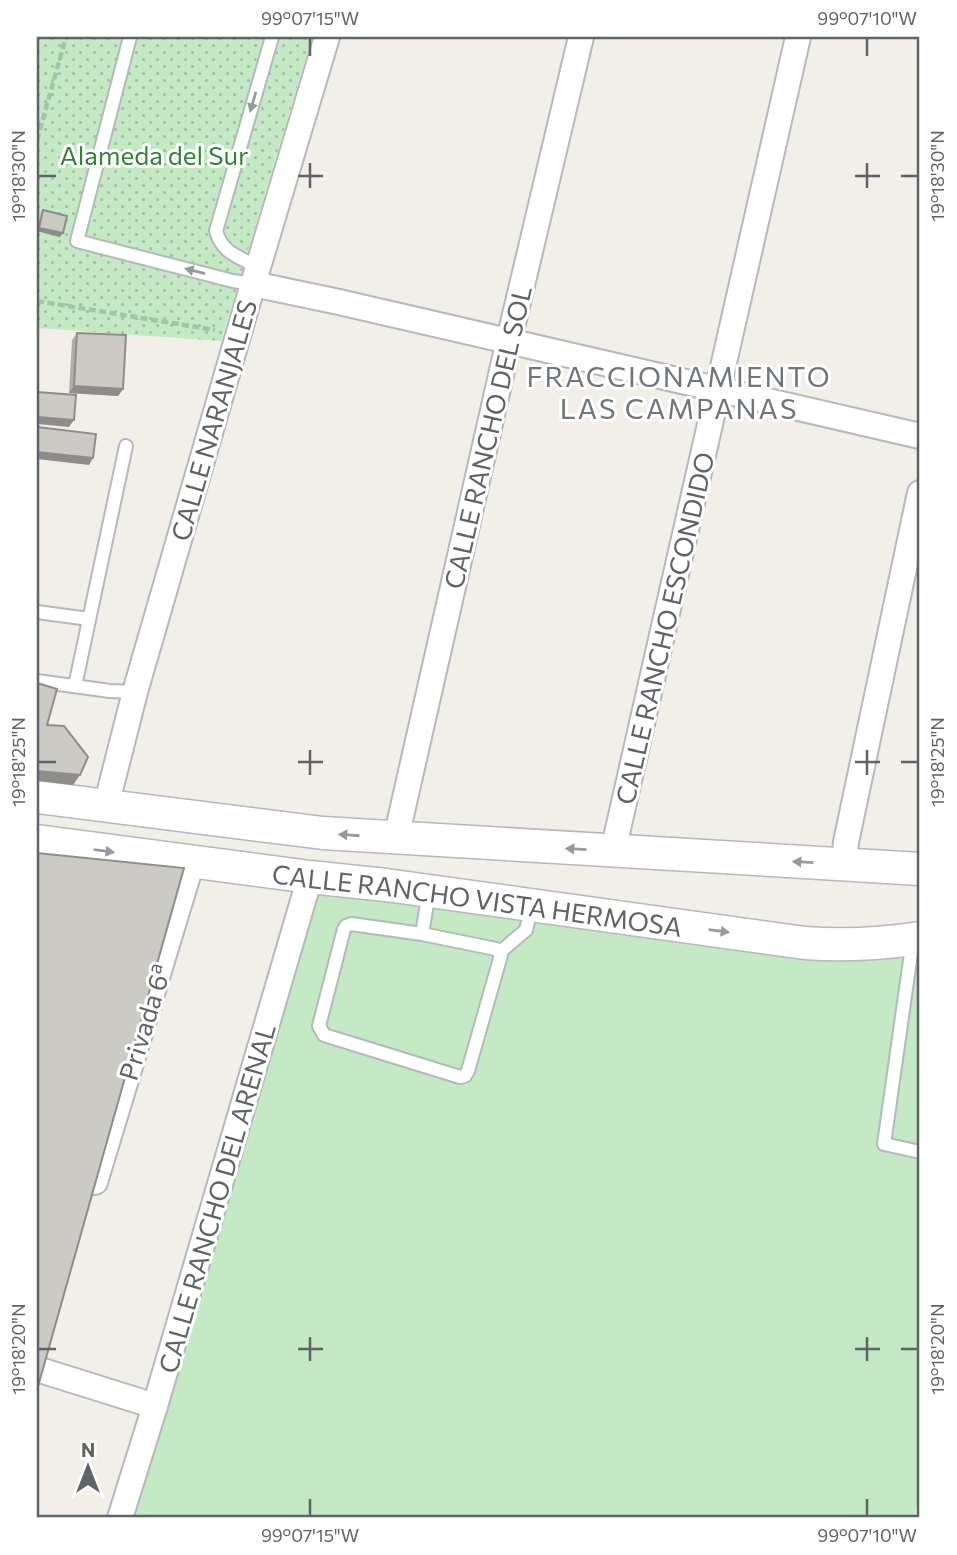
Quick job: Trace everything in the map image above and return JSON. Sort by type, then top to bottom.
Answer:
[{"type":"street","name":"CALLE NARANJALES","points":[[106,806],[135,692],[255,275],[327,37]]},
{"type":"street","name":"CALLE RANCHO DEL SOL","points":[[396,838],[581,37]]},
{"type":"street","name":"CALLE RANCHO ESCONDIDO","points":[[612,851],[798,37]]},
{"type":"street","points":[[255,275],[339,302],[920,436]]},
{"type":"street","points":[[844,865],[846,842],[920,493]]},
{"type":"street","name":"CALLE RANCHO VISTA HERMOSA","points":[[37,797],[323,834],[920,869]]},
{"type":"street","name":"CALLE RANCHO VISTA HERMOSA","points":[[37,841],[430,891],[805,943],[859,945],[916,938]]},
{"type":"street","name":"Privada 6ª","points":[[95,1182],[192,862]]},
{"type":"street","name":"CALLE RANCHO DEL ARENAL","points":[[120,1518],[310,877]]},
{"type":"street","points":[[47,1344],[38,1375],[155,1406]]},
{"type":"lane","points":[[130,37],[77,241],[233,281],[255,275]]},
{"type":"lane","points":[[255,275],[224,249],[216,231],[272,37]]},
{"type":"lane","points":[[75,686],[126,446]]},
{"type":"lane","points":[[37,612],[89,619]]},
{"type":"lane","points":[[37,681],[135,692]]},
{"type":"lane","points":[[422,934],[430,891]]},
{"type":"lane","points":[[500,952],[526,930],[532,905]]},
{"type":"lane","points":[[351,924],[422,934],[500,952],[468,1071],[464,1076],[429,1068],[324,1035],[320,1031],[319,1026],[346,926],[351,924]]},
{"type":"lane","points":[[916,938],[884,1144],[920,1152]]},
{"type":"path","points":[[37,140],[66,37]]},
{"type":"path","points":[[37,301],[238,334]]},
{"type":"green space","name":"Alameda del Sur","points":[[37,37],[312,37],[221,341],[37,328]]},
{"type":"green space","points":[[321,885],[920,944],[920,1489],[914,1518],[132,1518]]},
{"type":"building","points":[[43,210],[67,216],[63,233],[39,228]]},
{"type":"building","points":[[77,333],[126,335],[123,389],[74,386]]},
{"type":"building","points":[[37,392],[76,395],[74,420],[37,417]]},
{"type":"building","points":[[37,427],[96,434],[93,458],[37,452]]},
{"type":"building","points":[[37,683],[57,689],[47,725],[64,726],[88,757],[80,775],[37,771]]},
{"type":"building","points":[[37,853],[184,868],[37,1390]]},
{"type":"district","name":"FRACCIONAMIENTO LAS CAMPANAS","points":[[679,392]]}]
